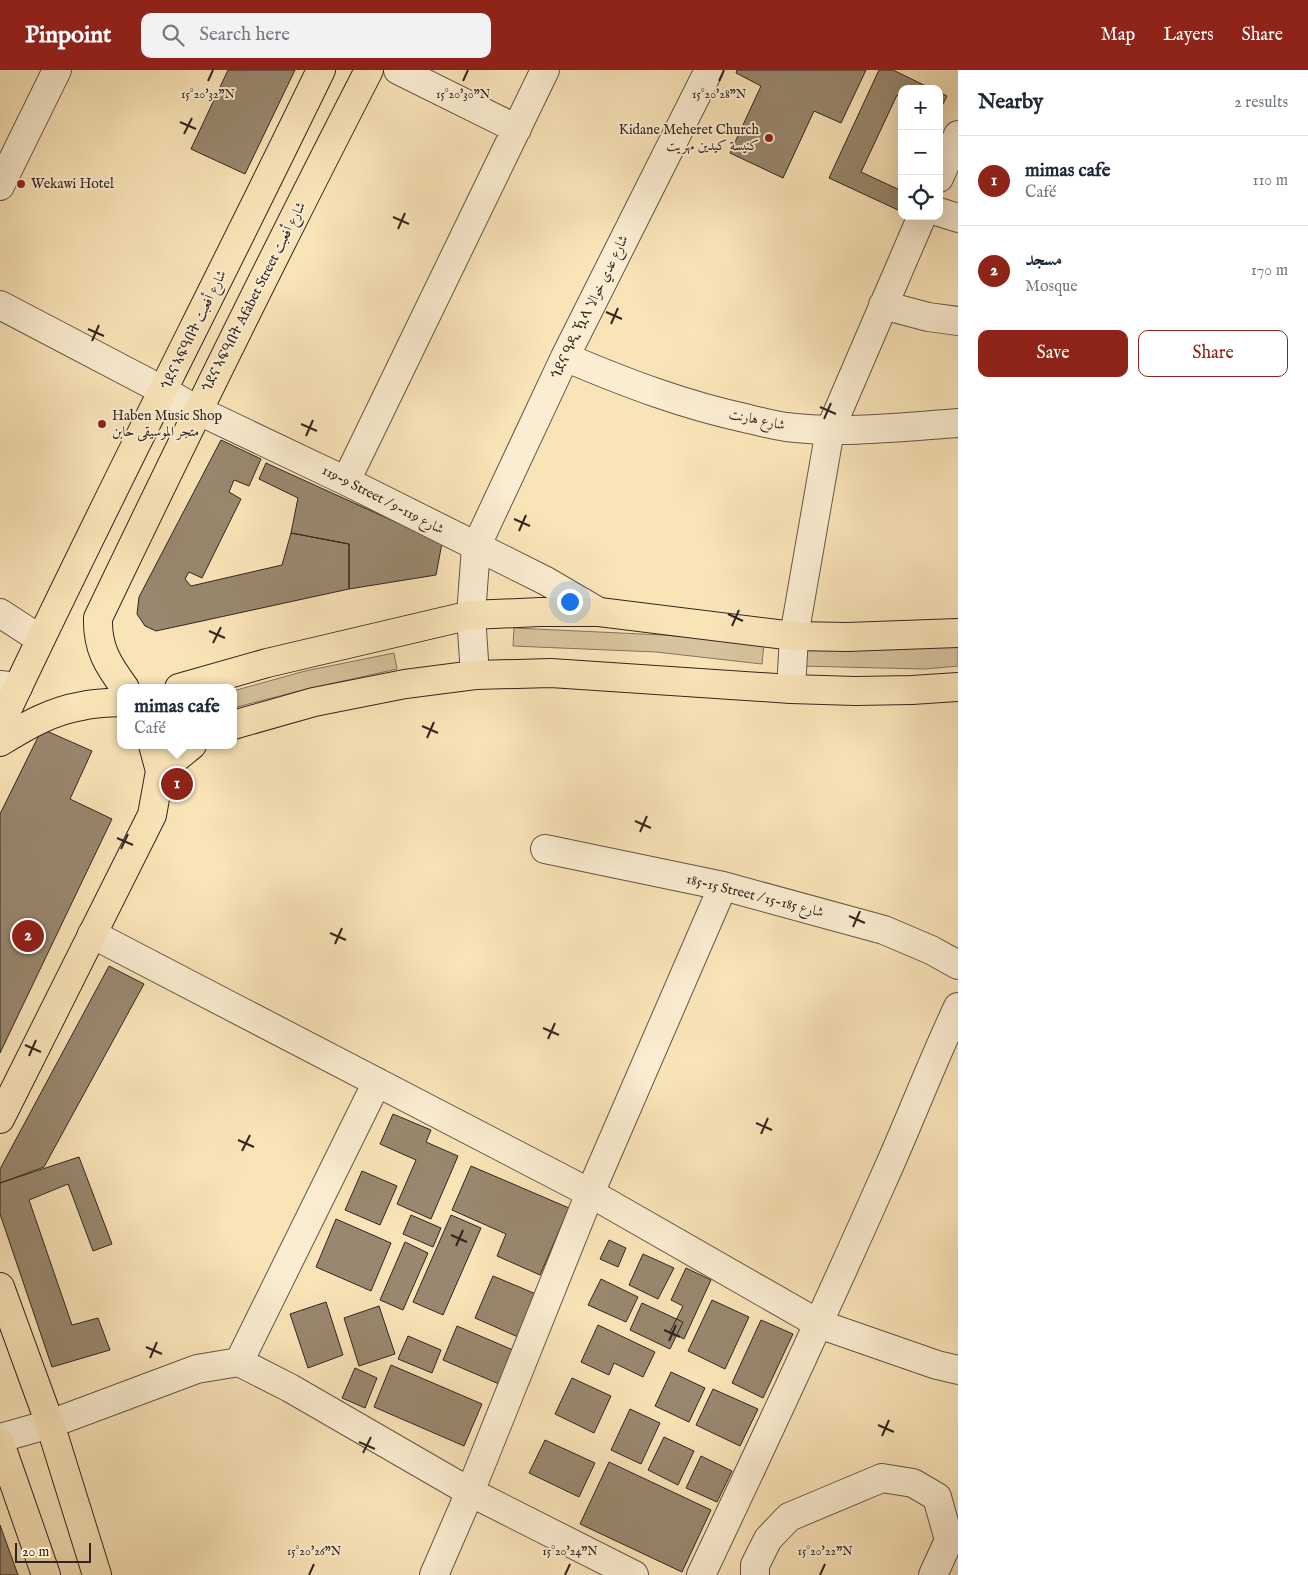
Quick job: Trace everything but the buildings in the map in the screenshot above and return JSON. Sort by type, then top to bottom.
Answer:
[{"type":"main road","name":"ጎደና ኣፍዓበት شارع أفعبت","points":[[0,725],[9,686],[40,639],[321,70]]},
{"type":"main road","name":"ጎደና ኣፍዓበት Afabet Street شارع أفعبت","points":[[122,684],[103,652],[98,633],[98,618],[197,410],[289,225],[370,70]]},
{"type":"main road","points":[[193,684],[267,663],[471,615],[599,612],[794,636],[848,637],[958,633]]},
{"type":"main road","points":[[237,724],[314,702],[405,684],[475,675],[551,673],[791,688],[874,690],[958,687]]},
{"type":"main road","points":[[0,742],[55,712],[82,705],[117,702]]},
{"type":"main road","points":[[2,1111],[152,815],[156,758],[181,749]]},
{"type":"main road","points":[[0,1287],[50,1424],[97,1575]]},
{"type":"main road","points":[[0,1443],[46,1575]]},
{"type":"street","points":[[0,186],[57,70]]},
{"type":"street","points":[[398,70],[517,129]]},
{"type":"street","points":[[346,481],[546,70]]},
{"type":"street","name":"ጎደና ዓዲ ዃላ شارع عدي خوالا","points":[[476,547],[565,358],[708,70]]},
{"type":"street","points":[[940,175],[958,135]]},
{"type":"street","points":[[943,213],[958,218]]},
{"type":"street","points":[[791,688],[794,636],[830,430],[920,220]]},
{"type":"street","name":"119-9 Street / شارع 119-9","points":[[0,305],[197,410],[346,481],[546,581],[599,612]]},
{"type":"street","points":[[883,305],[928,317],[958,321]]},
{"type":"street","name":"شارع هارنت","points":[[565,358],[686,404],[786,427],[830,430],[958,423]]},
{"type":"street","points":[[475,675],[471,615],[476,547]]},
{"type":"street","points":[[0,613],[40,639]]},
{"type":"street","name":"185-15 Street / شارع 185-15","points":[[545,849],[723,886],[884,930],[931,950],[958,965]]},
{"type":"street","points":[[434,1575],[470,1492],[590,1194],[723,886]]},
{"type":"street","points":[[92,934],[590,1194],[819,1324],[937,1365],[958,1370]]},
{"type":"street","points":[[701,1575],[819,1324],[958,1007]]},
{"type":"street","points":[[239,1362],[377,1082]]},
{"type":"street","points":[[0,1438],[50,1424],[197,1369],[239,1362],[290,1388],[470,1492],[634,1575]]},
{"type":"street","points":[[755,1575],[755,1566],[768,1539],[789,1517],[882,1478],[913,1483],[937,1498],[949,1540],[933,1575]]},
{"type":"shaded area","points":[[514,628],[663,635],[764,643],[762,664],[656,652],[513,646]]},
{"type":"shaded area","points":[[958,646],[958,666],[925,669],[799,666],[801,648]]},
{"type":"shaded area","points":[[394,653],[397,669],[237,707],[237,690],[305,671]]},
{"type":"place","name":"Kidane Meheret Church كنيسة كيدين مهريت","points":[[769,138]]},
{"type":"place","name":"Wekawi Hotel","points":[[21,184]]},
{"type":"place","name":"Haben Music Shop متجر الموسيقى حابن","points":[[102,424]]},
{"type":"place","name":"mimas cafe","points":[[177,784]]},
{"type":"place","name":"مسجد","points":[[28,936]]}]
